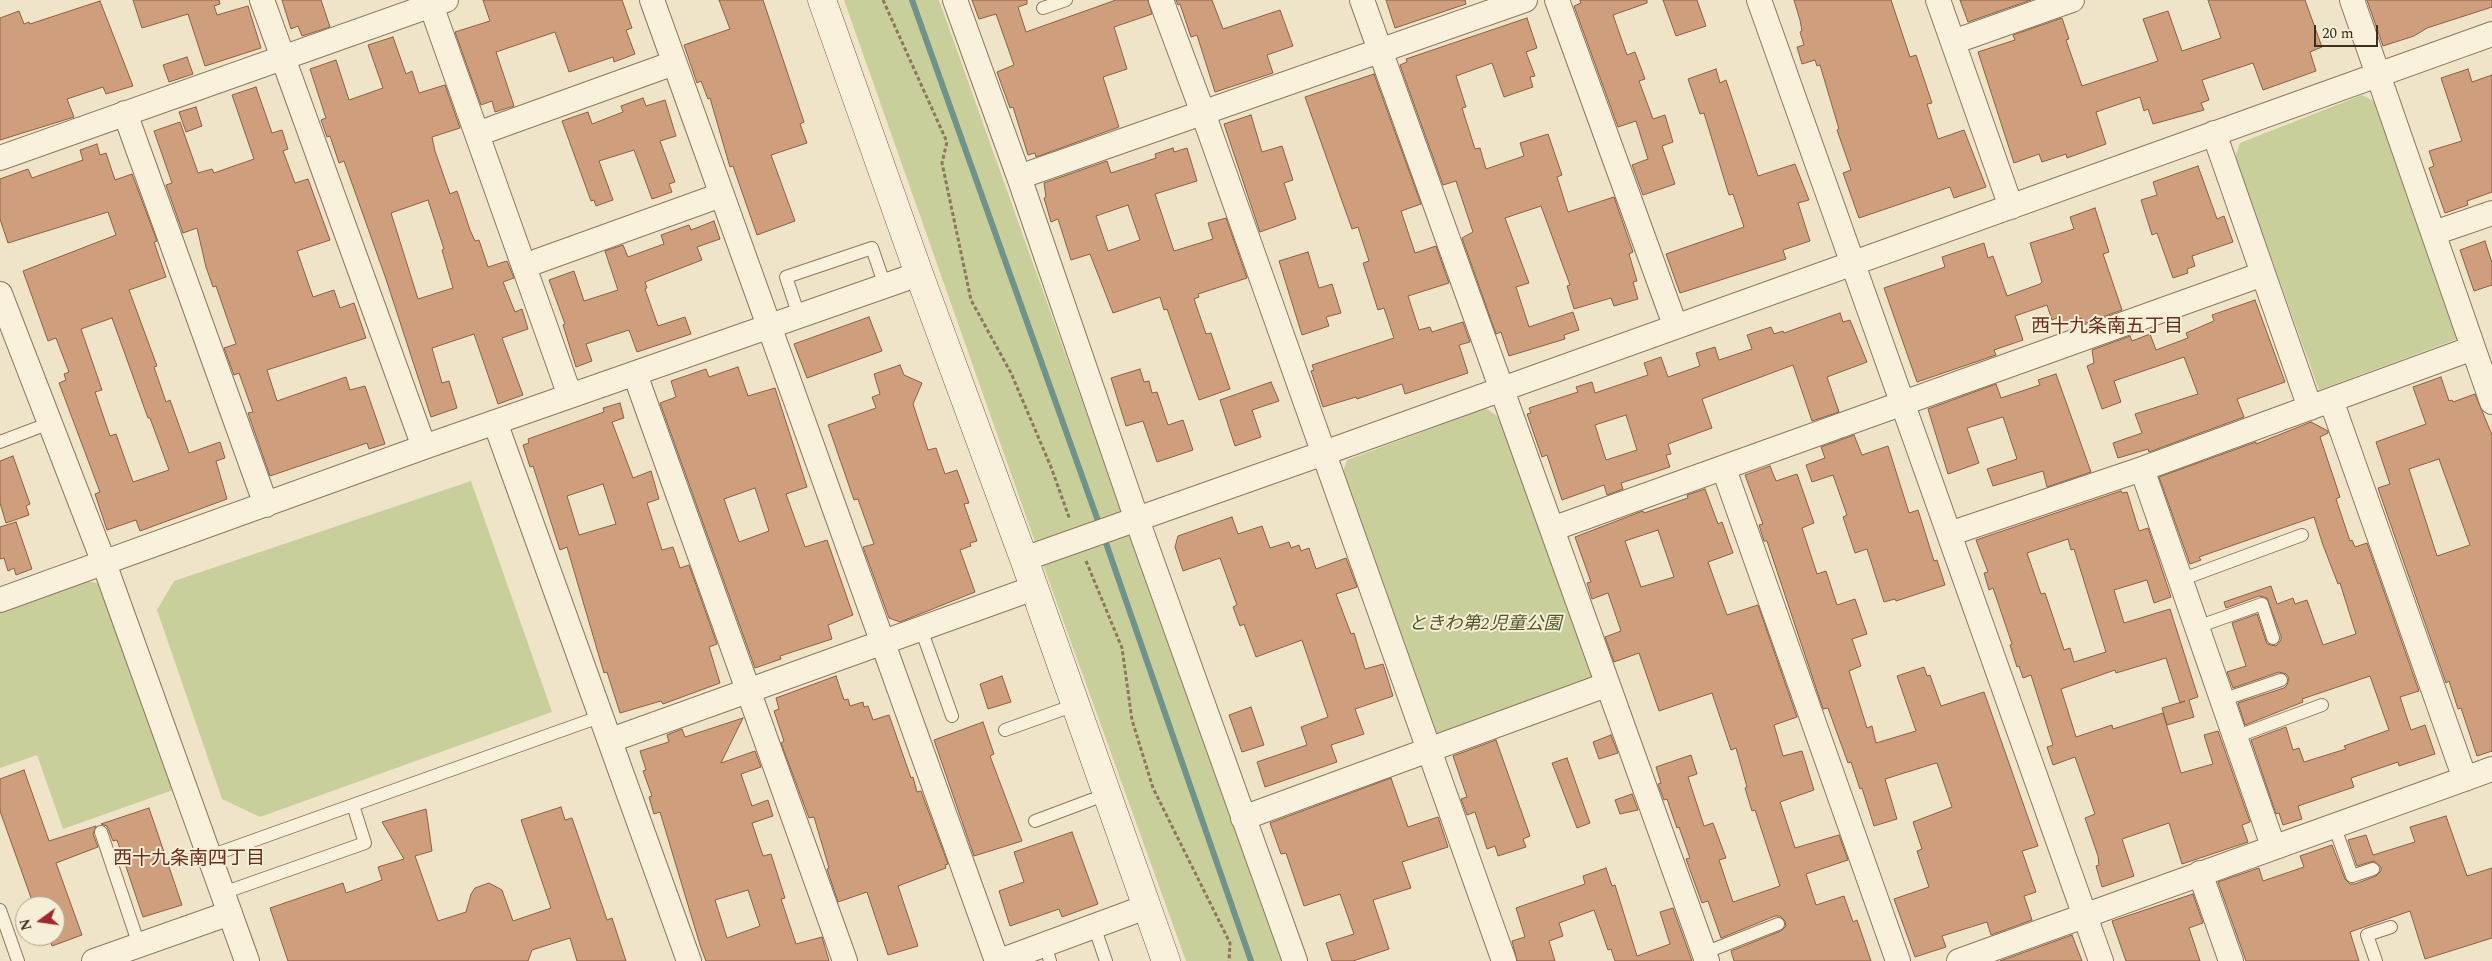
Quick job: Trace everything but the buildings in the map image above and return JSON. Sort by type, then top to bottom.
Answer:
[{"type":"street","points":[[262,0],[424,448]]},
{"type":"street","points":[[652,0],[768,327],[884,642],[998,961],[1047,953],[1094,926],[1146,907]]},
{"type":"street","points":[[822,0],[919,274],[1024,558],[1166,961]]},
{"type":"street","points":[[955,0],[1294,961]]},
{"type":"street","points":[[1161,0],[1203,113],[1504,961]]},
{"type":"street","points":[[1362,0],[1502,388],[1606,685],[1706,957]]},
{"type":"street","points":[[1019,177],[1525,0]]},
{"type":"street","points":[[1557,0],[1675,326]]},
{"type":"street","points":[[1759,0],[2102,961]]},
{"type":"street","points":[[1938,0],[2011,207]]},
{"type":"street","points":[[1953,42],[2072,0]]},
{"type":"street","points":[[2352,0],[2492,402]]},
{"type":"street","points":[[0,158],[438,3],[477,134],[570,396]]},
{"type":"street","points":[[1024,558],[1136,517],[1324,453],[2011,207],[2214,132],[2378,76],[2492,34]]},
{"type":"street","points":[[477,134],[674,63]]},
{"type":"street","points":[[125,113],[266,505]]},
{"type":"street","points":[[2214,132],[2263,274],[2321,404],[2465,779]]},
{"type":"street","points":[[524,266],[721,195]]},
{"type":"street","points":[[2434,233],[2492,212]]},
{"type":"street","points":[[0,600],[495,422],[919,274]]},
{"type":"street","points":[[1552,529],[1724,469],[2263,274]]},
{"type":"street","points":[[0,294],[104,563],[247,961]]},
{"type":"street","points":[[1949,534],[2142,468],[2473,348]]},
{"type":"street","points":[[635,374],[750,690],[845,961]]},
{"type":"street","points":[[495,422],[689,961]]},
{"type":"street","points":[[2142,468],[2273,846]]},
{"type":"street","points":[[1724,469],[1898,961]]},
{"type":"street","points":[[611,740],[1034,588]]},
{"type":"street","points":[[1243,818],[1606,685]]},
{"type":"street","points":[[1959,961],[2273,846],[2492,769]]},
{"type":"street","points":[[2200,873],[2231,961]]},
{"type":"street","points":[[94,961],[139,945],[226,903]]},
{"type":"lane","points":[[1043,8],[1066,0]]},
{"type":"lane","points":[[798,316],[786,277],[794,274],[872,248],[885,286]]},
{"type":"lane","points":[[0,442],[50,422]]},
{"type":"lane","points":[[2180,580],[2302,535]]},
{"type":"lane","points":[[2197,627],[2262,604],[2273,638]]},
{"type":"lane","points":[[921,629],[952,716]]},
{"type":"lane","points":[[2222,700],[2281,680]]},
{"type":"lane","points":[[1005,730],[1075,705]]},
{"type":"lane","points":[[2235,737],[2322,706]]},
{"type":"lane","points":[[210,856],[602,716]]},
{"type":"lane","points":[[1035,821],[1106,794]]},
{"type":"lane","points":[[226,903],[366,843],[353,805]]},
{"type":"lane","points":[[2334,825],[2352,876],[2373,869]]},
{"type":"lane","points":[[101,832],[139,945]]},
{"type":"lane","points":[[0,910],[18,961]]},
{"type":"lane","points":[[1706,957],[1778,924]]},
{"type":"lane","points":[[1094,926],[1106,961]]},
{"type":"lane","points":[[2376,961],[2367,936],[2391,928]]},
{"type":"path","points":[[883,0],[946,142],[942,163],[971,300],[1011,373],[1051,467],[1077,539],[1122,648],[1132,720],[1153,788],[1230,942],[1230,961]]},
{"type":"green space","points":[[844,0],[939,0],[1282,961],[1186,961],[1046,573]]},
{"type":"green space","points":[[2362,95],[2378,103],[2460,338],[2319,390],[2235,157],[2240,143]]},
{"type":"green space","name":"ときわ第2児童公園","points":[[1486,408],[1504,421],[1596,676],[1432,737],[1342,474],[1347,460]]},
{"type":"green space","points":[[471,481],[552,712],[260,817],[222,799],[157,610],[174,581]]},
{"type":"green space","points":[[88,581],[100,584],[173,790],[63,829],[37,755],[0,768],[0,612]]},
{"type":"waterway","points":[[912,0],[1107,546],[1251,961]]},
{"type":"district","name":"西十九条南五丁目","points":[[2107,328]]},
{"type":"district","name":"西十九条南四丁目","points":[[189,860]]}]
